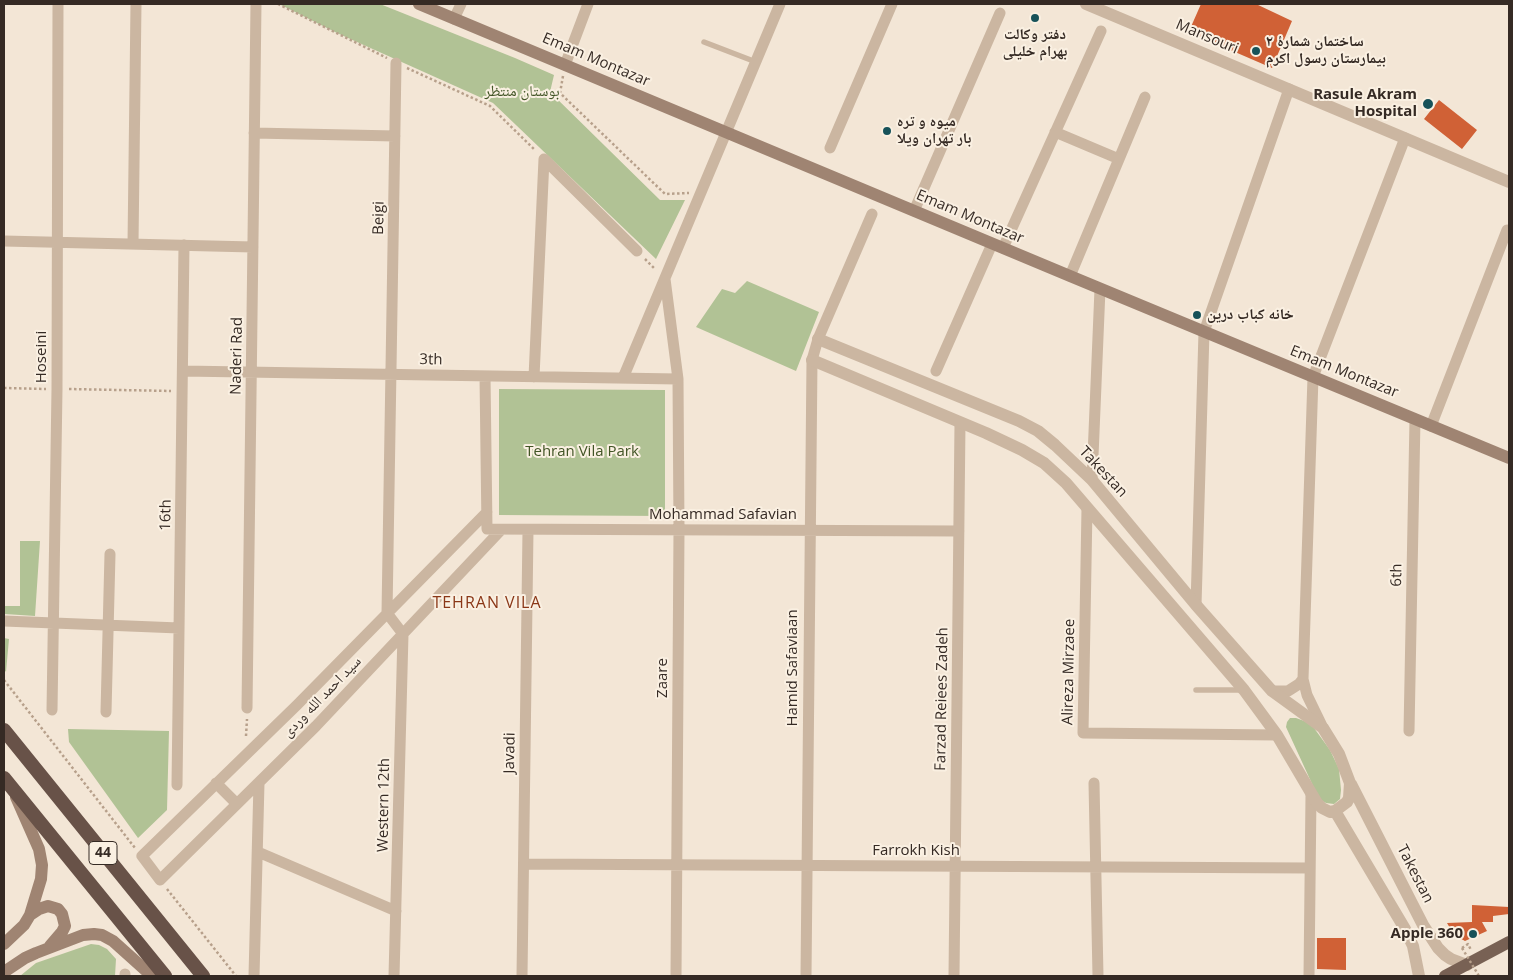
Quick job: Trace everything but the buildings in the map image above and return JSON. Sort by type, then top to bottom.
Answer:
[{"type":"highway","name":"44","points":[[4,730],[203,976]]},
{"type":"highway","name":"44","points":[[7,782],[165,976]]},
{"type":"main road","name":"Emam Montazar","points":[[419,4],[1509,458]]},
{"type":"main road","points":[[4,944],[24,925],[30,915],[41,879],[39,849],[26,818],[7,782]]},
{"type":"main road","points":[[30,915],[48,906],[58,909],[62,914],[65,926],[48,948]]},
{"type":"main road","points":[[4,972],[25,958],[48,948],[83,935],[102,935],[113,941],[152,976]]},
{"type":"main road","points":[[1445,976],[1509,942]]},
{"type":"street","name":"Hoseini","points":[[52,710],[58,4]]},
{"type":"street","points":[[133,244],[136,4]]},
{"type":"street","name":"Naderi Rad","points":[[247,708],[256,4]]},
{"type":"street","points":[[454,18],[461,4]]},
{"type":"street","points":[[565,65],[588,4]]},
{"type":"street","points":[[623,378],[780,4]]},
{"type":"street","points":[[830,148],[892,4]]},
{"type":"street","name":"Mansouri","points":[[1086,4],[1110,8],[1289,89],[1509,182]]},
{"type":"street","points":[[914,211],[1000,14]]},
{"type":"street","points":[[936,371],[1055,132],[1101,31]]},
{"type":"street","name":"Beigi","points":[[387,613],[396,63]]},
{"type":"street","points":[[1196,605],[1204,332],[1289,89]]},
{"type":"street","points":[[1070,276],[1145,97]]},
{"type":"street","points":[[1055,132],[1119,159]]},
{"type":"street","points":[[254,133],[395,136]]},
{"type":"street","points":[[1323,728],[1307,695],[1303,679],[1313,377],[1405,138]]},
{"type":"street","points":[[544,159],[637,251]]},
{"type":"street","points":[[534,377],[544,159]]},
{"type":"street","name":"Hamid Safaviaan","points":[[806,976],[812,360],[818,339],[872,214]]},
{"type":"street","points":[[1431,426],[1507,230]]},
{"type":"street","points":[[4,240],[253,247]]},
{"type":"street","name":"16th","points":[[177,785],[184,245]]},
{"type":"street","name":"Zaare","points":[[665,279],[678,379],[679,530],[676,976]]},
{"type":"street","points":[[1092,480],[1100,289]]},
{"type":"street","name":"Takestan","points":[[818,339],[1019,421],[1038,431],[1055,444],[1092,480],[1196,605],[1272,691],[1323,728],[1339,754],[1350,784],[1423,926],[1445,955],[1467,965]]},
{"type":"street","points":[[812,360],[1022,450],[1044,463],[1066,483],[1244,690],[1277,735],[1311,795],[1322,808],[1330,812],[1335,811],[1347,802],[1350,784]]},
{"type":"street","name":"3th","points":[[183,371],[678,379]]},
{"type":"street","points":[[484,376],[487,512]]},
{"type":"street","points":[[960,423],[968,401]]},
{"type":"street","name":"6th","points":[[1409,731],[1415,419]]},
{"type":"street","name":"Farzad Reiees Zadeh","points":[[954,976],[960,423]]},
{"type":"street","name":"Alireza Mirzaee","points":[[1087,508],[1083,733],[1277,735]]},
{"type":"street","name":"Mohammad Safavian","points":[[487,512],[487,530],[959,531]]},
{"type":"street","name":"سید احمد الله وردی","points":[[142,856],[487,512]]},
{"type":"street","name":"سید احمد الله وردی","points":[[160,880],[316,726],[500,530]]},
{"type":"street","name":"Javadi","points":[[522,976],[528,530]]},
{"type":"street","points":[[106,712],[110,554]]},
{"type":"street","points":[[387,613],[403,634]]},
{"type":"street","points":[[4,621],[179,628]]},
{"type":"street","points":[[1205,646],[1221,633]]},
{"type":"street","name":"Western 12th","points":[[394,976],[403,634]]},
{"type":"street","points":[[1272,691],[1288,691],[1303,679]]},
{"type":"street","points":[[216,783],[237,804]]},
{"type":"street","points":[[254,976],[259,783]]},
{"type":"street","points":[[1094,783],[1098,976]]},
{"type":"street","points":[[1309,976],[1311,795]]},
{"type":"street","points":[[1335,811],[1405,928],[1413,946],[1419,976]]},
{"type":"street","points":[[258,852],[396,911]]},
{"type":"street","points":[[142,856],[160,880]]},
{"type":"street","name":"Farrokh Kish","points":[[524,864],[1309,868]]},
{"type":"lane","points":[[704,42],[756,62]]},
{"type":"lane","points":[[1196,690],[1244,690]]},
{"type":"path","points":[[278,4],[396,63],[490,106],[544,159]]},
{"type":"path","points":[[565,65],[560,93],[665,194],[702,192]]},
{"type":"path","points":[[637,251],[665,279]]},
{"type":"path","points":[[4,388],[182,391]]},
{"type":"path","points":[[4,680],[142,856]]},
{"type":"path","points":[[246,754],[247,708]]},
{"type":"path","points":[[160,880],[236,976]]},
{"type":"path","points":[[1468,944],[1462,948],[1479,976]]},
{"type":"green space","name":"بوستان منتظر","points":[[279,4],[380,4],[554,75],[550,92],[660,200],[685,200],[656,259],[493,103],[337,33]]},
{"type":"green space","points":[[747,281],[819,312],[796,371],[696,327],[722,289],[735,293]]},
{"type":"green space","name":"Tehran Vila Park","points":[[499,389],[665,390],[665,516],[499,515]]},
{"type":"green space","points":[[20,541],[40,541],[35,616],[5,614],[4,606],[20,606]]},
{"type":"green space","points":[[4,638],[9,639],[6,672],[4,669]]},
{"type":"green space","points":[[1290,718],[1307,722],[1314,728],[1330,750],[1339,769],[1341,790],[1340,799],[1334,804],[1326,803],[1319,799],[1286,727]]},
{"type":"green space","points":[[68,729],[169,731],[167,810],[138,838],[69,742]]},
{"type":"green space","points":[[91,944],[107,949],[116,959],[115,976],[20,976],[36,963]]},
{"type":"place","name":"دفتر وکالت بهرام خلیلی","points":[[1035,18]]},
{"type":"place","name":"ساختمان شمارهٔ ۲ بیمارستان رسول اکرم","points":[[1256,51]]},
{"type":"place","name":"Rasule Akram Hospital","points":[[1428,104]]},
{"type":"place","name":"میوه و تره بار تهران ویلا","points":[[887,131]]},
{"type":"place","name":"خانه کباب درین","points":[[1197,315]]},
{"type":"place","name":"Apple 360","points":[[1473,934]]},
{"type":"district","name":"TEHRAN VILA","points":[[487,603]]}]
